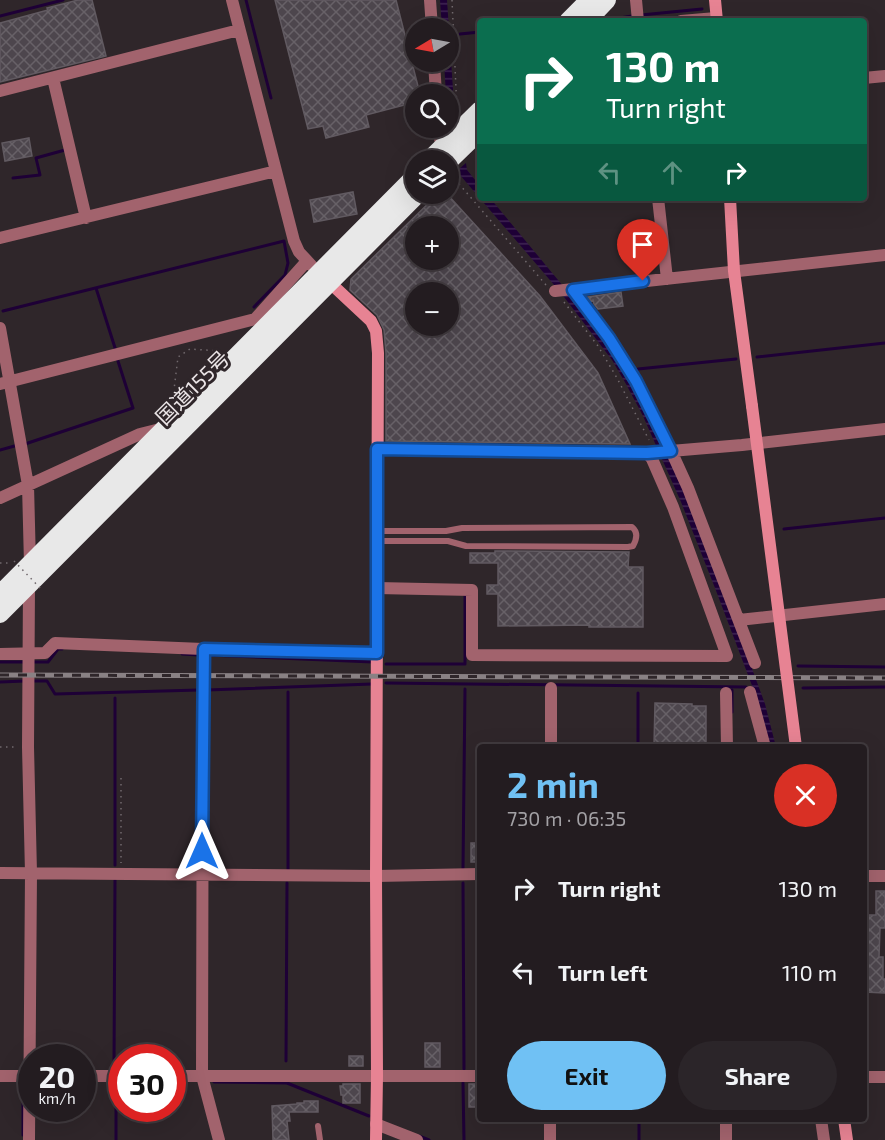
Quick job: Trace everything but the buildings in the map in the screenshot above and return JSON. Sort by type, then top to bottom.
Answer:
[{"type":"highway","points":[[571,18],[589,0]]},
{"type":"highway","points":[[590,18],[608,0]]},
{"type":"highway","points":[[449,150],[460,130],[477,113]]},
{"type":"highway","points":[[456,150],[477,133]]},
{"type":"highway","name":"国道155号","points":[[0,594],[22,563],[179,414],[405,186]]},
{"type":"highway","name":"国道155号","points":[[0,614],[36,587],[319,272],[405,204]]},
{"type":"street","points":[[231,0],[294,241],[299,252],[371,321],[376,331],[378,353],[376,876],[378,1076],[376,1140]]},
{"type":"street","points":[[430,0],[431,18]]},
{"type":"street","points":[[636,0],[638,18]]},
{"type":"street","points":[[715,0],[716,18]]},
{"type":"street","points":[[0,91],[239,30]]},
{"type":"street","points":[[867,78],[885,76]]},
{"type":"street","points":[[53,78],[86,218]]},
{"type":"street","points":[[0,238],[276,171]]},
{"type":"street","points":[[658,201],[667,279]]},
{"type":"street","points":[[730,201],[734,271],[796,744]]},
{"type":"street","points":[[564,290],[885,255]]},
{"type":"street","points":[[5,383],[255,319],[319,272]]},
{"type":"street","points":[[564,290],[609,338],[636,381],[688,488],[755,663]]},
{"type":"street","points":[[0,328],[5,383],[28,485],[22,563]]},
{"type":"street","points":[[0,498],[140,434],[165,427]]},
{"type":"street","points":[[377,449],[647,453],[885,429]]},
{"type":"street","points":[[377,588],[472,590],[472,656],[727,656],[673,507],[652,459],[647,453]]},
{"type":"street","points":[[31,1044],[28,654],[36,587]]},
{"type":"street","points":[[739,620],[885,604]]},
{"type":"street","points":[[0,654],[45,653],[55,643],[377,653]]},
{"type":"street","points":[[204,649],[202,1076],[219,1140]]},
{"type":"street","points":[[551,688],[551,744]]},
{"type":"street","points":[[750,692],[764,744]]},
{"type":"street","points":[[726,693],[727,744]]},
{"type":"street","points":[[0,873],[376,876],[477,874]]},
{"type":"street","points":[[867,876],[885,876]]},
{"type":"street","points":[[0,1076],[18,1076]]},
{"type":"street","points":[[186,1076],[477,1076]]},
{"type":"street","points":[[867,1077],[885,1077]]},
{"type":"street","points":[[29,1140],[30,1122]]},
{"type":"street","points":[[550,1122],[550,1140]]},
{"type":"street","points":[[726,1122],[726,1140]]},
{"type":"street","points":[[821,1122],[824,1140]]},
{"type":"street","points":[[845,1122],[848,1140]]},
{"type":"street","points":[[376,1125],[417,1140]]},
{"type":"lane","points":[[632,526],[636,540],[633,546],[628,547],[466,546],[448,541],[377,536],[462,528],[632,526]]},
{"type":"lane","points":[[318,1126],[320,1140]]},
{"type":"path","points":[[452,0],[460,130]]},
{"type":"path","points":[[459,184],[551,291],[564,290],[618,378],[650,440],[647,453]]},
{"type":"path","points":[[179,414],[172,408],[178,357],[190,349],[239,351]]},
{"type":"path","points":[[22,563],[36,587]]},
{"type":"path","points":[[0,747],[28,747]]},
{"type":"path","points":[[121,778],[121,873]]},
{"type":"shaded area","points":[[440,0],[447,0],[448,18],[441,18]]},
{"type":"shaded area","points":[[445,72],[452,72],[453,84],[445,84]]},
{"type":"shaded area","points":[[466,163],[467,170],[477,182],[477,195],[460,175],[459,169]]},
{"type":"shaded area","points":[[482,201],[492,201],[568,292],[613,351],[649,416],[688,501],[722,587],[765,704],[775,744],[768,744],[759,704],[681,502],[643,416],[612,360],[561,293]]},
{"type":"waterway","points":[[0,16],[63,0]]},
{"type":"waterway","points":[[246,0],[271,98]]},
{"type":"waterway","points":[[641,15],[702,9]]},
{"type":"waterway","points":[[620,18],[632,16]]},
{"type":"waterway","points":[[460,34],[477,32]]},
{"type":"waterway","points":[[13,178],[40,175],[36,158],[65,150]]},
{"type":"waterway","points":[[3,311],[284,241],[288,263],[285,275],[254,307]]},
{"type":"waterway","points":[[96,288],[116,351]]},
{"type":"waterway","points":[[757,357],[885,343]]},
{"type":"waterway","points":[[25,444],[133,408],[117,358]]},
{"type":"waterway","points":[[638,369],[736,359]]},
{"type":"waterway","points":[[0,450],[18,445]]},
{"type":"waterway","points":[[784,529],[885,518]]},
{"type":"waterway","points":[[386,664],[465,664],[465,595]]},
{"type":"waterway","points":[[34,662],[48,662],[58,649],[62,649]]},
{"type":"waterway","points":[[182,654],[198,655]]},
{"type":"waterway","points":[[207,655],[373,662]]},
{"type":"waterway","points":[[0,662],[24,662]]},
{"type":"waterway","points":[[798,666],[885,667]]},
{"type":"waterway","points":[[0,682],[25,681]]},
{"type":"waterway","points":[[32,681],[47,681],[55,694],[199,690]]},
{"type":"waterway","points":[[386,683],[746,687]]},
{"type":"waterway","points":[[207,690],[372,684]]},
{"type":"waterway","points":[[803,688],[885,687]]},
{"type":"waterway","points":[[463,868],[465,689]]},
{"type":"waterway","points":[[732,690],[732,712]]},
{"type":"waterway","points":[[288,692],[288,869]]},
{"type":"waterway","points":[[638,693],[638,744]]},
{"type":"waterway","points":[[115,698],[115,865]]},
{"type":"waterway","points":[[114,1044],[115,880]]},
{"type":"waterway","points":[[286,1061],[287,883]]},
{"type":"waterway","points":[[463,883],[464,1069]]},
{"type":"waterway","points":[[214,1082],[287,1083],[369,1116]]},
{"type":"waterway","points":[[463,1083],[464,1140]]},
{"type":"waterway","points":[[23,1122],[23,1135]]},
{"type":"waterway","points":[[116,1122],[116,1140]]},
{"type":"waterway","points":[[639,1122],[639,1140]]},
{"type":"waterway","points":[[419,1136],[429,1140]]},
{"type":"railway","points":[[0,675],[885,678]]},
{"type":"route","points":[[202,851],[204,649],[377,653],[377,449],[647,453],[671,451],[636,381],[609,338],[573,290],[643,281]]}]
